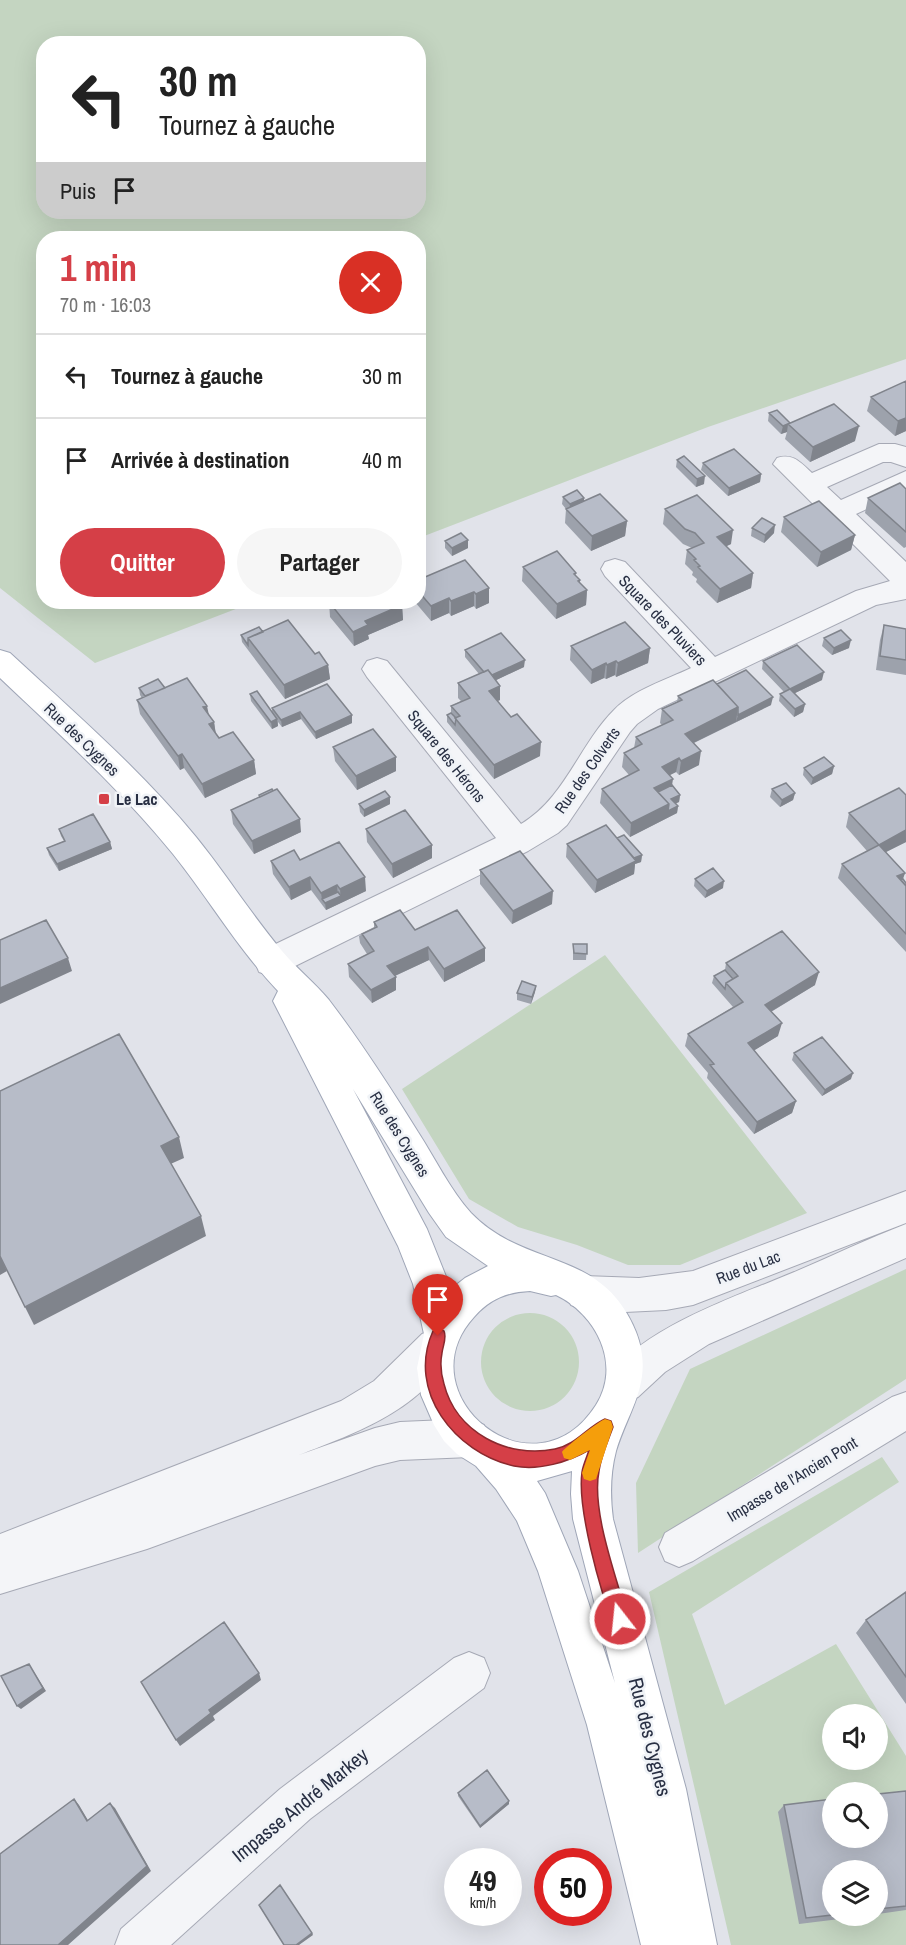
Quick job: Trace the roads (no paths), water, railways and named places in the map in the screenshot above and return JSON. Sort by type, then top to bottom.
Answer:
[{"type":"main road","name":"Rue des Cygnes","points":[[0,662],[81,735],[184,845],[271,962],[315,1008],[350,1055],[442,1202],[459,1225],[492,1250],[567,1286]]},
{"type":"main road","name":"Rue des Cygnes","points":[[271,962],[414,1241],[431,1284],[438,1339]]},
{"type":"main road","points":[[516,1277],[567,1286],[601,1307],[617,1330],[625,1357],[625,1384],[620,1404],[605,1427],[582,1446],[555,1457],[515,1458],[478,1443],[449,1416],[439,1396],[434,1376],[438,1339],[451,1313],[460,1303],[489,1284],[516,1277]]},
{"type":"main road","name":"Rue des Cygnes","points":[[605,1427],[590,1471],[590,1500],[593,1519],[664,1789],[695,1945]]},
{"type":"main road","name":"Rue des Cygnes","points":[[478,1443],[510,1475],[531,1507],[558,1571],[608,1725],[663,1945]]},
{"type":"street","points":[[808,485],[879,453],[895,453],[906,458]]},
{"type":"street","name":"Rue des Colverts","points":[[271,962],[517,842],[547,824],[556,816],[626,716],[648,701],[866,598],[906,587],[896,568],[786,464]]},
{"type":"street","points":[[838,512],[906,480]]},
{"type":"street","name":"Square des Pluviers","points":[[615,569],[711,671]]},
{"type":"street","name":"Square des Hérons","points":[[377,669],[517,842]]},
{"type":"street","name":"Rue du Lac","points":[[567,1286],[635,1296],[665,1294],[693,1288],[906,1207]]},
{"type":"street","points":[[625,1384],[652,1359],[696,1332],[906,1241]]},
{"type":"street","points":[[0,1554],[337,1423],[371,1407],[405,1380],[438,1339]]},
{"type":"street","name":"Impasse de l'Ancien Pont","points":[[679,1547],[906,1410]]},
{"type":"street","points":[[0,1574],[176,1520],[375,1447],[400,1441],[478,1443]]},
{"type":"street","name":"Impasse André Markey","points":[[137,1945],[295,1804],[469,1673]]},
{"type":"place","name":"Le Lac","points":[[104,799]]}]
